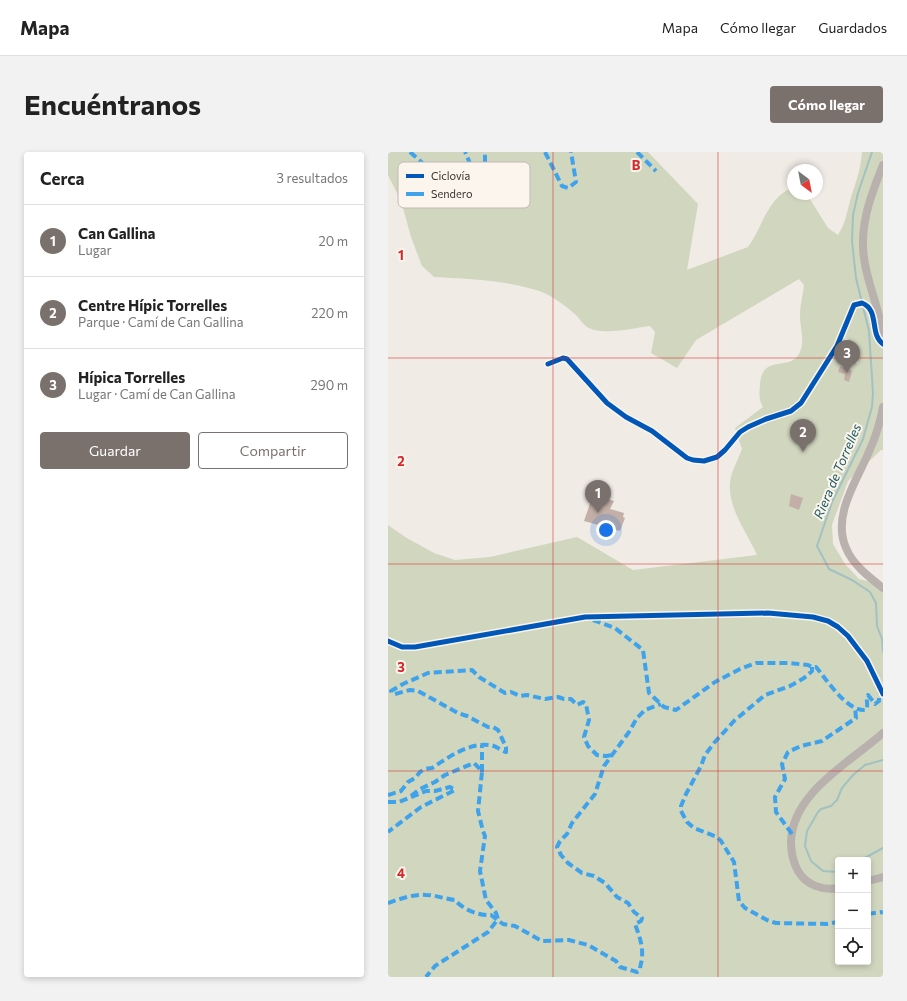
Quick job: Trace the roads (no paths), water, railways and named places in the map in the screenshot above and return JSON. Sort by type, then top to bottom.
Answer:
[{"type":"main road","points":[[883,165],[867,209],[862,242],[866,269],[878,309],[883,333]]},
{"type":"main road","points":[[883,408],[876,434],[847,502],[842,518],[842,526],[844,542],[850,555],[864,572],[883,588]]},
{"type":"main road","points":[[835,888],[820,887],[804,880],[794,865],[791,853],[792,829],[809,797],[822,783],[838,768],[883,733]]},
{"type":"main road","points":[[871,880],[883,877]]},
{"type":"street","points":[[548,364],[563,358],[568,359],[607,403],[621,414],[652,431],[687,458],[704,461],[717,457],[721,454],[740,432],[748,427],[766,419],[791,411],[801,403],[841,338],[854,305],[858,303],[865,304],[870,308],[876,335],[883,344]]},
{"type":"street","points":[[388,641],[402,647],[415,647],[594,616],[768,613],[813,617],[828,621],[848,636],[866,661],[883,694]]},
{"type":"waterway","name":"Riera de Torrelles","points":[[872,152],[858,193],[853,215],[852,241],[856,278],[869,331],[873,393],[872,407],[863,439],[832,502],[817,546],[829,569],[852,580],[870,592],[876,603],[877,626],[882,639],[883,652]]},
{"type":"waterway","name":"Riera de Torrelles","points":[[835,872],[823,871],[811,861],[805,846],[807,831],[818,812],[821,809],[831,806],[837,800],[842,788],[853,775],[865,765],[883,760]]},
{"type":"waterway","name":"Riera de Torrelles","points":[[866,857],[883,848]]},
{"type":"place","name":"Hípica Torrelles","points":[[847,373]]},
{"type":"place","name":"Centre Hípic Torrelles","points":[[803,452]]},
{"type":"place","name":"Can Gallina","points":[[598,513]]}]
